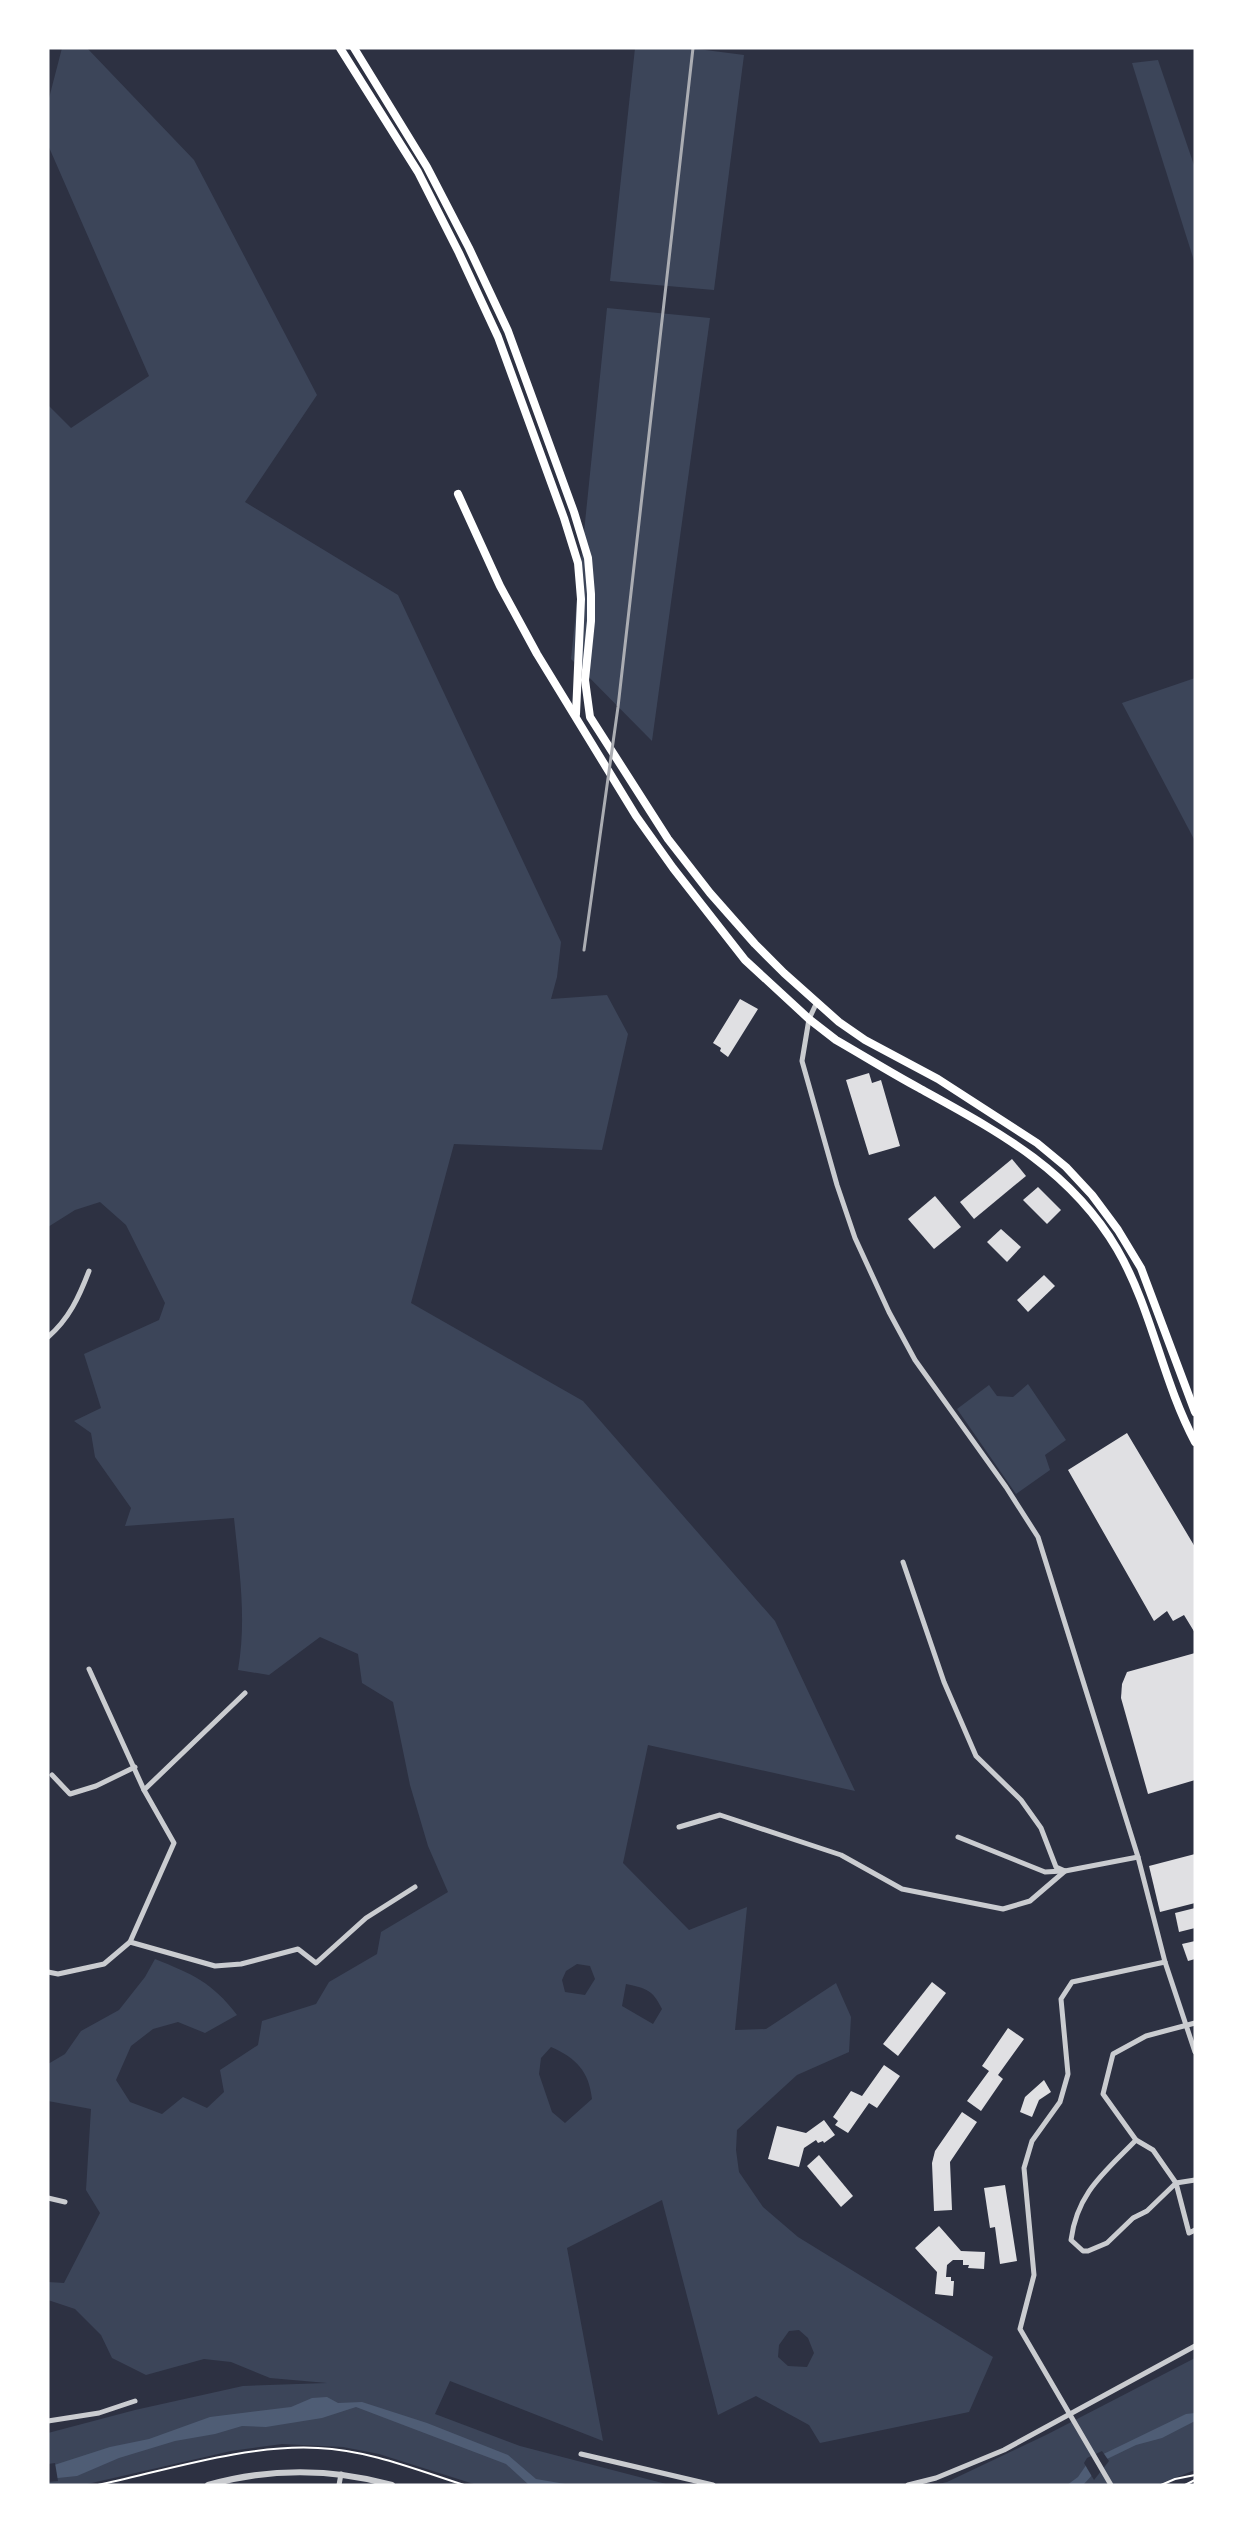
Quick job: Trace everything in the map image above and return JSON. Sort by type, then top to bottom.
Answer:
[{"type":"main road","points":[[340,48],[418,172],[464,264],[498,337],[564,518],[578,563],[581,599],[581,626],[575,686],[576,716]]},
{"type":"main road","points":[[354,48],[427,166],[469,248],[508,331],[574,512],[588,558],[591,594],[591,621],[585,680],[590,717],[668,839],[710,893],[755,944],[817,1002],[865,1040],[938,1079],[1037,1143],[1066,1167],[1086,1188],[1136,1258],[1195,1412]]},
{"type":"main road","points":[[458,494],[500,586],[537,654],[636,816],[673,868],[745,960],[809,1019],[837,1040],[1021,1146],[1062,1179],[1092,1212],[1125,1265],[1135,1286],[1174,1399],[1195,1442]]},
{"type":"street","points":[[817,1002],[809,1019],[802,1061],[837,1185],[855,1238],[889,1312],[915,1360],[1006,1487],[1038,1537],[1138,1857],[1165,1962],[1195,2052]]},
{"type":"street","points":[[48,1337],[66,1318],[77,1301],[89,1271]]},
{"type":"street","points":[[903,1562],[944,1682],[976,1756],[1022,1800],[1041,1828],[1056,1867],[1065,1871]]},
{"type":"street","points":[[48,1972],[58,1974],[104,1964],[130,1942],[174,1843],[144,1790],[89,1669]]},
{"type":"street","points":[[144,1790],[245,1692]]},
{"type":"street","points":[[52,1775],[70,1794],[96,1786],[135,1767]]},
{"type":"street","points":[[679,1827],[720,1815],[841,1855],[902,1889],[1003,1909],[1030,1901],[1065,1871]]},
{"type":"street","points":[[958,1837],[1044,1872],[1065,1871],[1138,1857]]},
{"type":"street","points":[[130,1942],[215,1966],[241,1964],[298,1949],[316,1963],[366,1918],[416,1887]]},
{"type":"street","points":[[1111,2485],[1020,2329],[1034,2275],[1024,2168],[1032,2141],[1060,2102],[1068,2074],[1061,1999],[1072,1982],[1165,1962]]},
{"type":"street","points":[[1195,2023],[1146,2036],[1113,2054],[1103,2094],[1136,2140],[1153,2150],[1176,2183],[1190,2233],[1195,2230]]},
{"type":"street","points":[[1136,2140],[1087,2191],[1073,2220],[1071,2240],[1083,2251],[1107,2243],[1133,2218],[1147,2211],[1176,2183],[1195,2180]]},
{"type":"street","points":[[48,2198],[64,2202]]},
{"type":"street","points":[[908,2485],[936,2478],[1004,2450],[1071,2416],[1195,2346]]},
{"type":"street","points":[[48,2421],[99,2412],[135,2401]]},
{"type":"street","points":[[581,2454],[713,2485]]},
{"type":"street","points":[[208,2485],[249,2476],[288,2472],[341,2474],[392,2485]]},
{"type":"street","points":[[339,2485],[341,2474]]},
{"type":"path","points":[[98,2485],[237,2454],[297,2447],[344,2451],[375,2457],[464,2485]]},
{"type":"path","points":[[1161,2485],[1175,2479],[1195,2475]]},
{"type":"path","points":[[1185,2485],[1195,2480]]},
{"type":"shaded area","points":[[62,48],[87,48],[194,160],[317,395],[245,502],[398,595],[561,942],[557,977],[551,999],[607,995],[628,1034],[602,1150],[454,1144],[411,1303],[583,1401],[775,1621],[855,1791],[648,1745],[623,1863],[689,1930],[747,1907],[735,2030],[766,2029],[836,1983],[851,2017],[849,2052],[797,2075],[737,2130],[736,2150],[739,2172],[763,2207],[798,2237],[993,2357],[969,2412],[820,2443],[809,2425],[756,2396],[718,2415],[662,2200],[567,2248],[603,2441],[450,2381],[435,2414],[520,2446],[670,2485],[477,2485],[379,2454],[343,2447],[282,2444],[231,2451],[83,2485],[48,2485],[48,2433],[135,2410],[243,2386],[327,2383],[270,2378],[231,2362],[204,2359],[146,2375],[112,2358],[101,2335],[75,2309],[48,2300],[48,2282],[64,2283],[100,2213],[86,2190],[91,2109],[48,2101],[48,2064],[65,2054],[81,2031],[119,2010],[145,1977],[155,1959],[200,1980],[219,1994],[237,2015],[205,2033],[178,2022],[153,2029],[131,2046],[116,2080],[130,2102],[162,2114],[183,2097],[207,2108],[224,2092],[220,2070],[258,2045],[262,2021],[316,2004],[329,1982],[377,1954],[381,1932],[448,1892],[428,1846],[410,1785],[393,1702],[362,1683],[358,1654],[320,1637],[269,1675],[238,1670],[242,1613],[234,1518],[125,1526],[131,1508],[95,1457],[91,1433],[74,1421],[101,1408],[84,1354],[159,1320],[165,1303],[126,1225],[100,1202],[75,1210],[48,1227],[48,405],[71,428],[149,376],[48,145],[48,102]],"holes":[[[577,1964],[590,1966],[595,1979],[585,1995],[565,1992],[562,1980],[566,1971]],[[626,1984],[648,1991],[662,2009],[653,2024],[622,2006]],[[551,2047],[560,2051],[580,2067],[588,2081],[592,2099],[565,2123],[552,2112],[539,2074],[541,2058]],[[799,2330],[808,2338],[814,2353],[807,2367],[788,2366],[778,2357],[779,2345],[789,2331]]]},
{"type":"shaded area","points":[[635,48],[690,48],[744,55],[714,290],[610,281]]},
{"type":"shaded area","points":[[1158,60],[1195,168],[1195,264],[1132,63]]},
{"type":"shaded area","points":[[607,308],[710,318],[652,741],[571,659]]},
{"type":"shaded area","points":[[1195,678],[1195,841],[1122,703]]},
{"type":"shaded area","points":[[1028,1384],[1066,1440],[1045,1455],[1050,1470],[1016,1494],[957,1409],[989,1385],[997,1396],[1013,1397]]},
{"type":"shaded area","points":[[1195,2358],[1195,2470],[1157,2485],[934,2485],[947,2482],[1048,2434]]},
{"type":"shaded area","points":[[327,2397],[338,2403],[362,2402],[427,2423],[508,2455],[536,2479],[571,2485],[529,2485],[506,2464],[356,2407],[322,2418],[266,2427],[242,2426],[215,2434],[175,2441],[119,2458],[77,2476],[48,2479],[48,2467],[110,2447],[149,2439],[210,2417],[291,2407],[312,2398]]},
{"type":"shaded area","points":[[1195,2413],[1195,2421],[1162,2438],[1136,2445],[1107,2459],[1083,2485],[1067,2485],[1078,2477],[1089,2461],[1186,2414]]},
{"type":"pier","points":[[1102,2451],[1109,2461],[1094,2480],[1084,2463],[1087,2458]]},
{"type":"pier","points":[[55,2463],[58,2481],[48,2482],[48,2464]]},
{"type":"building","points":[[740,999],[758,1009],[728,1057],[720,1051],[721,1048],[713,1043]]},
{"type":"building","points":[[869,1073],[872,1083],[881,1080],[900,1146],[869,1155],[846,1080]]},
{"type":"building","points":[[1012,1159],[1026,1176],[974,1219],[960,1202]]},
{"type":"building","points":[[1038,1187],[1061,1210],[1047,1224],[1023,1200]]},
{"type":"building","points":[[935,1196],[961,1227],[934,1249],[908,1219]]},
{"type":"building","points":[[1001,1229],[1021,1247],[1007,1262],[987,1242]]},
{"type":"building","points":[[1044,1275],[1055,1286],[1028,1312],[1017,1300]]},
{"type":"building","points":[[1127,1433],[1195,1547],[1195,1633],[1184,1615],[1173,1621],[1167,1611],[1154,1621],[1068,1470]]},
{"type":"building","points":[[1195,1653],[1195,1780],[1148,1794],[1121,1698],[1122,1684],[1127,1672]]},
{"type":"building","points":[[1195,1854],[1195,1903],[1160,1912],[1149,1866]]},
{"type":"building","points":[[1195,1908],[1195,1928],[1179,1932],[1175,1913]]},
{"type":"building","points":[[1195,1941],[1195,1959],[1188,1961],[1182,1944]]},
{"type":"building","points":[[932,1982],[946,1993],[898,2056],[883,2044]]},
{"type":"building","points":[[1008,2028],[1024,2039],[998,2075],[1003,2079],[981,2111],[967,2101],[989,2071],[982,2066]]},
{"type":"building","points":[[884,2065],[900,2076],[877,2108],[869,2103],[848,2133],[835,2125],[838,2121],[833,2117],[851,2091],[862,2096]]},
{"type":"building","points":[[1044,2080],[1051,2092],[1039,2100],[1032,2117],[1020,2112],[1025,2097]]},
{"type":"building","points":[[962,2112],[977,2122],[950,2162],[952,2210],[934,2211],[932,2163],[935,2151]]},
{"type":"building","points":[[824,2120],[835,2135],[824,2143],[823,2141],[818,2143],[816,2140],[804,2148],[799,2167],[768,2159],[777,2126],[806,2133]]},
{"type":"building","points":[[819,2155],[853,2196],[841,2207],[807,2166]]},
{"type":"building","points":[[1005,2185],[1017,2261],[1000,2264],[995,2227],[990,2228],[984,2188]]},
{"type":"building","points":[[939,2226],[961,2251],[985,2252],[984,2269],[968,2268],[969,2265],[963,2265],[963,2260],[953,2260],[947,2265],[946,2277],[951,2277],[951,2281],[954,2281],[953,2296],[935,2294],[937,2272],[915,2248]]},
{"type":"railway","points":[[584,950],[618,707],[693,48]]}]
